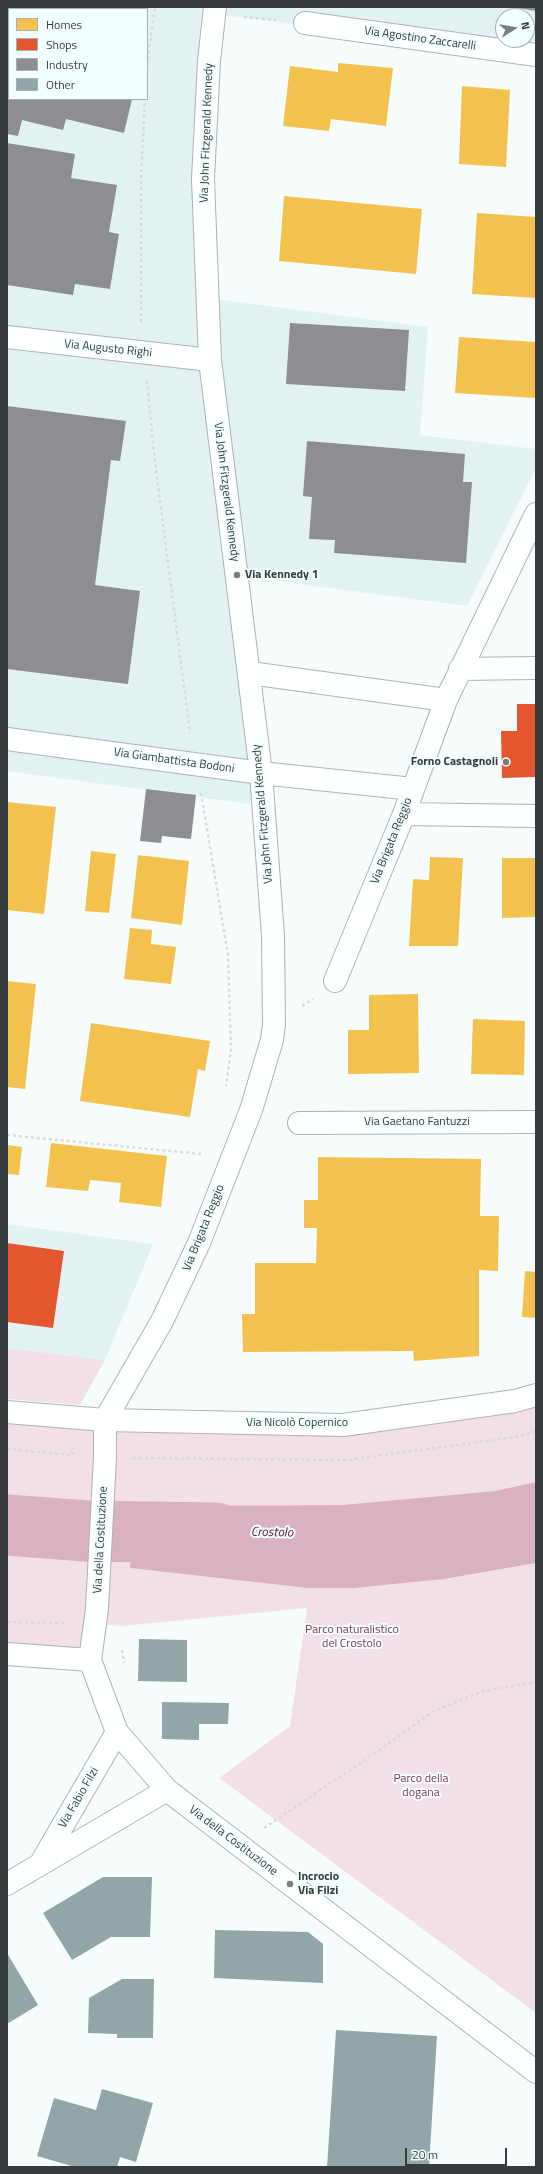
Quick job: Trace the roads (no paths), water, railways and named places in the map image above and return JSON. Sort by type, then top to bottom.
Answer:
[{"type":"street","name":"Via John Fitzgerald Kennedy","points":[[215,10],[209,61],[203,179],[210,360],[250,673],[261,772],[273,936],[274,1024]]},
{"type":"street","name":"Via Agostino Zaccarelli","points":[[305,23],[536,55]]},
{"type":"street","name":"Via Augusto Righi","points":[[7,337],[210,360]]},
{"type":"street","name":"Via Brigata Reggio","points":[[335,981],[404,814],[446,700],[536,514]]},
{"type":"street","points":[[460,669],[536,668]]},
{"type":"street","points":[[250,673],[446,700]]},
{"type":"street","name":"Via Giambattista Bodoni","points":[[7,738],[261,772],[414,788]]},
{"type":"street","points":[[404,814],[536,816]]},
{"type":"street","name":"Via Brigata Reggio","points":[[105,1420],[132,1374],[180,1284],[199,1243],[251,1110],[272,1040],[274,1024]]},
{"type":"street","name":"Via Gaetano Fantuzzi","points":[[299,1123],[536,1122]]},
{"type":"street","name":"Via Nicolò Copernico","points":[[7,1412],[105,1420],[342,1425],[515,1401],[536,1395]]},
{"type":"street","name":"Via della Costituzione","points":[[105,1420],[105,1457],[97,1609],[82,1659],[117,1732],[167,1790],[536,2072]]},
{"type":"street","points":[[7,1654],[82,1659]]},
{"type":"street","name":"Via Fabio Filzi","points":[[40,1864],[117,1732]]},
{"type":"street","name":"Via Fabio Filzi","points":[[7,1884],[167,1790]]},
{"type":"water","points":[[536,1482],[536,1563],[444,1579],[355,1588],[307,1588],[130,1568],[134,1506],[342,1505],[495,1491]]},
{"type":"water","points":[[7,1498],[79,1502],[75,1548],[7,1544]]},
{"type":"waterway","name":"Crostolo","points":[[7,1525],[87,1531],[216,1533]]},
{"type":"place","name":"Via Kennedy 1","points":[[237,575]]},
{"type":"place","name":"Forno Castagnoli","points":[[506,762]]},
{"type":"place","name":"Incrocio Via Filzi","points":[[290,1884]]},
{"type":"park label","name":"Parco naturalistico del Crostolo","points":[[352,1637]]},
{"type":"park label","name":"Parco della dogana","points":[[421,1786]]}]
